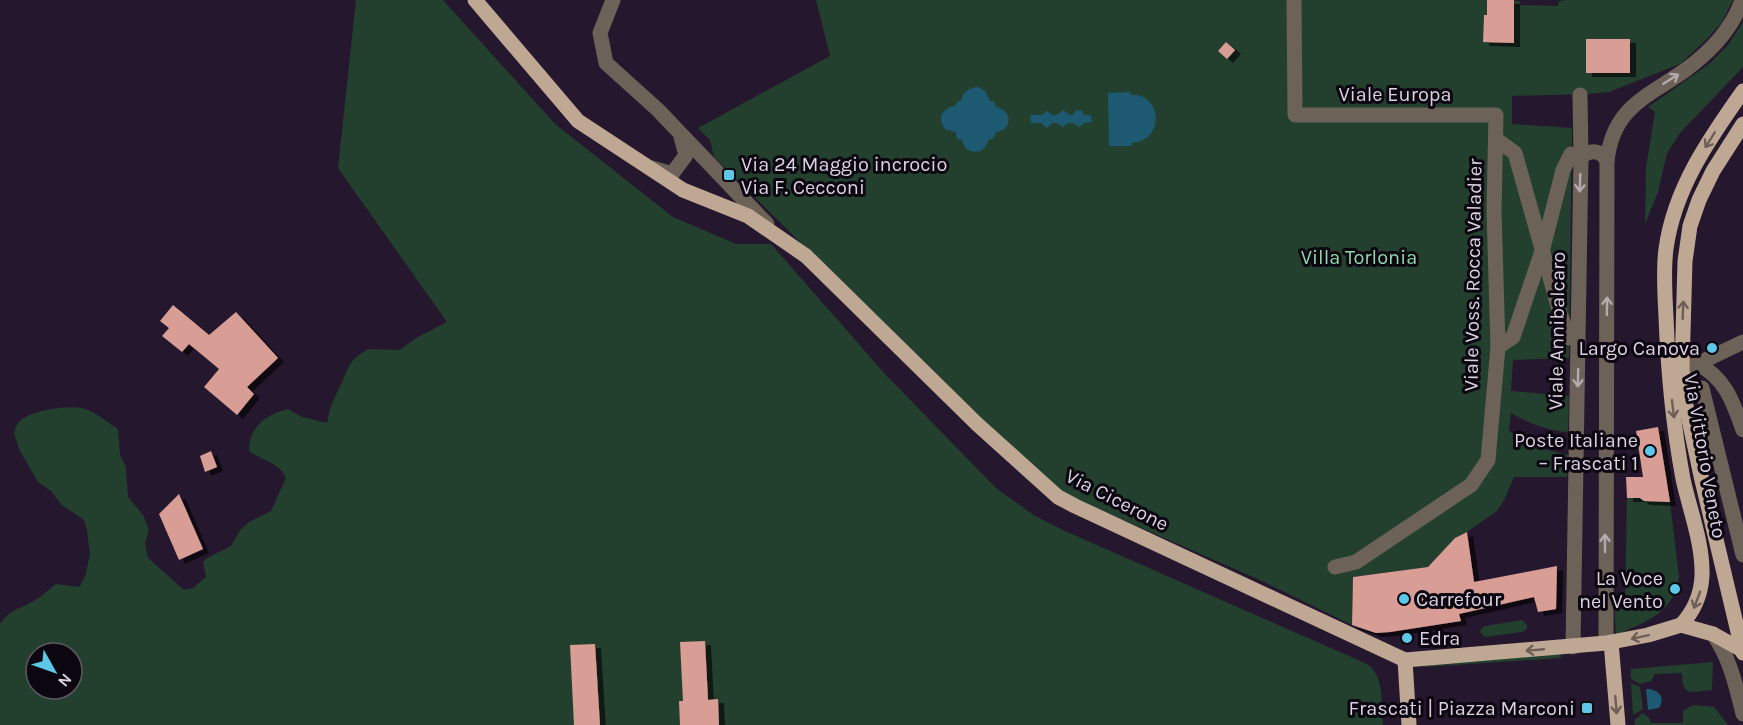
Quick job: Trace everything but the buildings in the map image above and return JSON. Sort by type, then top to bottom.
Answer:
[{"type":"main road","name":"Via Cicerone","points":[[475,0],[578,121],[683,190],[748,216],[806,256],[977,424],[1058,497],[1406,660]]},
{"type":"main road","name":"Via Vittorio Veneto","points":[[1681,625],[1696,606],[1699,598],[1702,564],[1680,458],[1675,369],[1665,267],[1666,246],[1674,213],[1694,166],[1743,91]]},
{"type":"main road","name":"Via Vittorio Veneto","points":[[1743,124],[1708,180],[1690,226],[1675,369],[1685,401],[1743,652]]},
{"type":"main road","points":[[1409,725],[1406,660],[1609,643],[1681,625],[1713,634],[1743,652]]},
{"type":"main road","points":[[1609,643],[1618,725]]},
{"type":"street","points":[[613,0],[600,33],[606,63],[658,110],[782,240]]},
{"type":"street","name":"Viale Europa","points":[[1294,0],[1295,115],[1496,115]]},
{"type":"street","points":[[1609,643],[1605,533],[1608,161],[1612,136],[1624,114],[1641,98],[1682,72],[1710,50],[1729,27],[1742,0]]},
{"type":"street","name":"Viale Annibalcaro","points":[[1573,646],[1576,155],[1580,95]]},
{"type":"street","name":"Viale Voss. Rocca Valadier","points":[[1335,567],[1356,562],[1471,485],[1488,460],[1498,348],[1494,211],[1496,115]]},
{"type":"street","points":[[647,166],[672,174],[686,155],[679,132]]},
{"type":"street","points":[[1496,139],[1515,153],[1569,338]]},
{"type":"street","points":[[1498,348],[1514,337],[1543,248],[1563,170],[1576,155],[1585,153],[1596,152],[1608,161]]},
{"type":"street","points":[[1675,369],[1697,364],[1743,342]]},
{"type":"street","points":[[1697,364],[1714,373],[1725,387],[1743,429]]},
{"type":"street","points":[[1701,388],[1743,555]]},
{"type":"street","points":[[1713,634],[1726,654],[1743,714]]},
{"type":"green space","points":[[356,0],[443,0],[555,124],[673,217],[736,244],[771,244],[885,374],[996,488],[1035,516],[1065,531],[1367,664],[1373,669],[1379,683],[1383,725],[0,725],[0,624],[11,612],[35,600],[56,584],[79,587],[85,577],[90,554],[84,520],[62,505],[51,491],[38,482],[19,449],[14,433],[19,422],[25,417],[42,411],[79,408],[94,413],[118,429],[120,455],[126,467],[128,497],[143,515],[149,530],[145,543],[148,558],[184,590],[193,588],[206,577],[203,562],[207,558],[231,546],[241,529],[249,522],[271,511],[286,478],[275,465],[249,451],[252,435],[260,423],[288,409],[302,417],[327,423],[330,408],[350,364],[356,357],[368,349],[400,350],[416,338],[447,322],[338,168]]},
{"type":"green space","name":"Villa Torlonia","points":[[816,0],[1487,0],[1483,42],[1514,42],[1514,1],[1520,1],[1520,5],[1558,6],[1559,1],[1567,0],[1733,0],[1722,22],[1680,64],[1609,92],[1512,96],[1512,124],[1572,128],[1569,358],[1513,360],[1511,391],[1569,396],[1568,432],[1538,426],[1511,413],[1509,431],[1537,447],[1568,455],[1567,477],[1514,477],[1497,511],[1455,538],[1428,567],[1353,577],[1352,625],[1262,581],[1064,494],[973,413],[714,157],[710,140],[698,128],[830,56]],"holes":[[[961,101],[996,107],[996,129],[989,139],[955,135],[958,104]]]},
{"type":"green space","points":[[1743,22],[1743,67],[1680,133],[1667,153],[1658,192],[1645,224],[1646,167],[1655,112],[1648,107],[1709,64],[1728,45]]},
{"type":"green space","points":[[1627,498],[1670,502],[1679,577],[1676,590],[1665,608],[1648,620],[1616,635],[1614,604],[1625,604]]},
{"type":"green space","points":[[1522,620],[1527,625],[1527,629],[1522,632],[1485,637],[1480,632],[1485,626]]},
{"type":"green space","points":[[1560,652],[1561,658],[1423,667],[1422,663]]},
{"type":"green space","points":[[1713,662],[1712,690],[1689,691],[1682,681],[1682,673],[1655,674],[1651,681],[1640,684],[1631,679],[1631,669]]},
{"type":"green space","points":[[1631,683],[1640,687],[1643,709],[1633,715]]},
{"type":"green space","points":[[1693,705],[1714,707],[1728,725],[1635,725],[1634,720],[1643,713],[1651,723],[1683,723],[1683,711]]},
{"type":"water","points":[[978,87],[985,91],[990,101],[994,101],[996,107],[1006,112],[1009,120],[1006,128],[996,132],[993,139],[989,139],[983,149],[974,152],[966,149],[961,139],[957,139],[955,132],[945,129],[941,117],[944,111],[961,101],[967,91]]},
{"type":"water","points":[[1130,92],[1130,95],[1141,96],[1149,101],[1154,108],[1155,126],[1151,134],[1143,140],[1132,143],[1132,146],[1109,146],[1108,93]]},
{"type":"water","points":[[1063,110],[1073,115],[1075,111],[1081,110],[1084,115],[1091,115],[1092,122],[1084,123],[1079,127],[1073,123],[1068,123],[1063,127],[1052,123],[1047,128],[1041,123],[1031,123],[1030,115],[1042,115],[1047,111],[1052,115],[1057,115]]},
{"type":"water","points":[[1646,689],[1660,694],[1662,700],[1659,708],[1648,710]]},
{"type":"place","name":"Via 24 Maggio incrocio Via F. Cecconi","points":[[729,175]]},
{"type":"place","name":"Largo Canova","points":[[1712,348]]},
{"type":"place","name":"Poste Italiane – Frascati 1","points":[[1650,451]]},
{"type":"place","name":"La Voce nel Vento","points":[[1675,589]]},
{"type":"place","name":"Carrefour","points":[[1404,599]]},
{"type":"place","name":"Edra","points":[[1407,638]]},
{"type":"place","name":"Frascati | Piazza Marconi","points":[[1587,708]]}]
